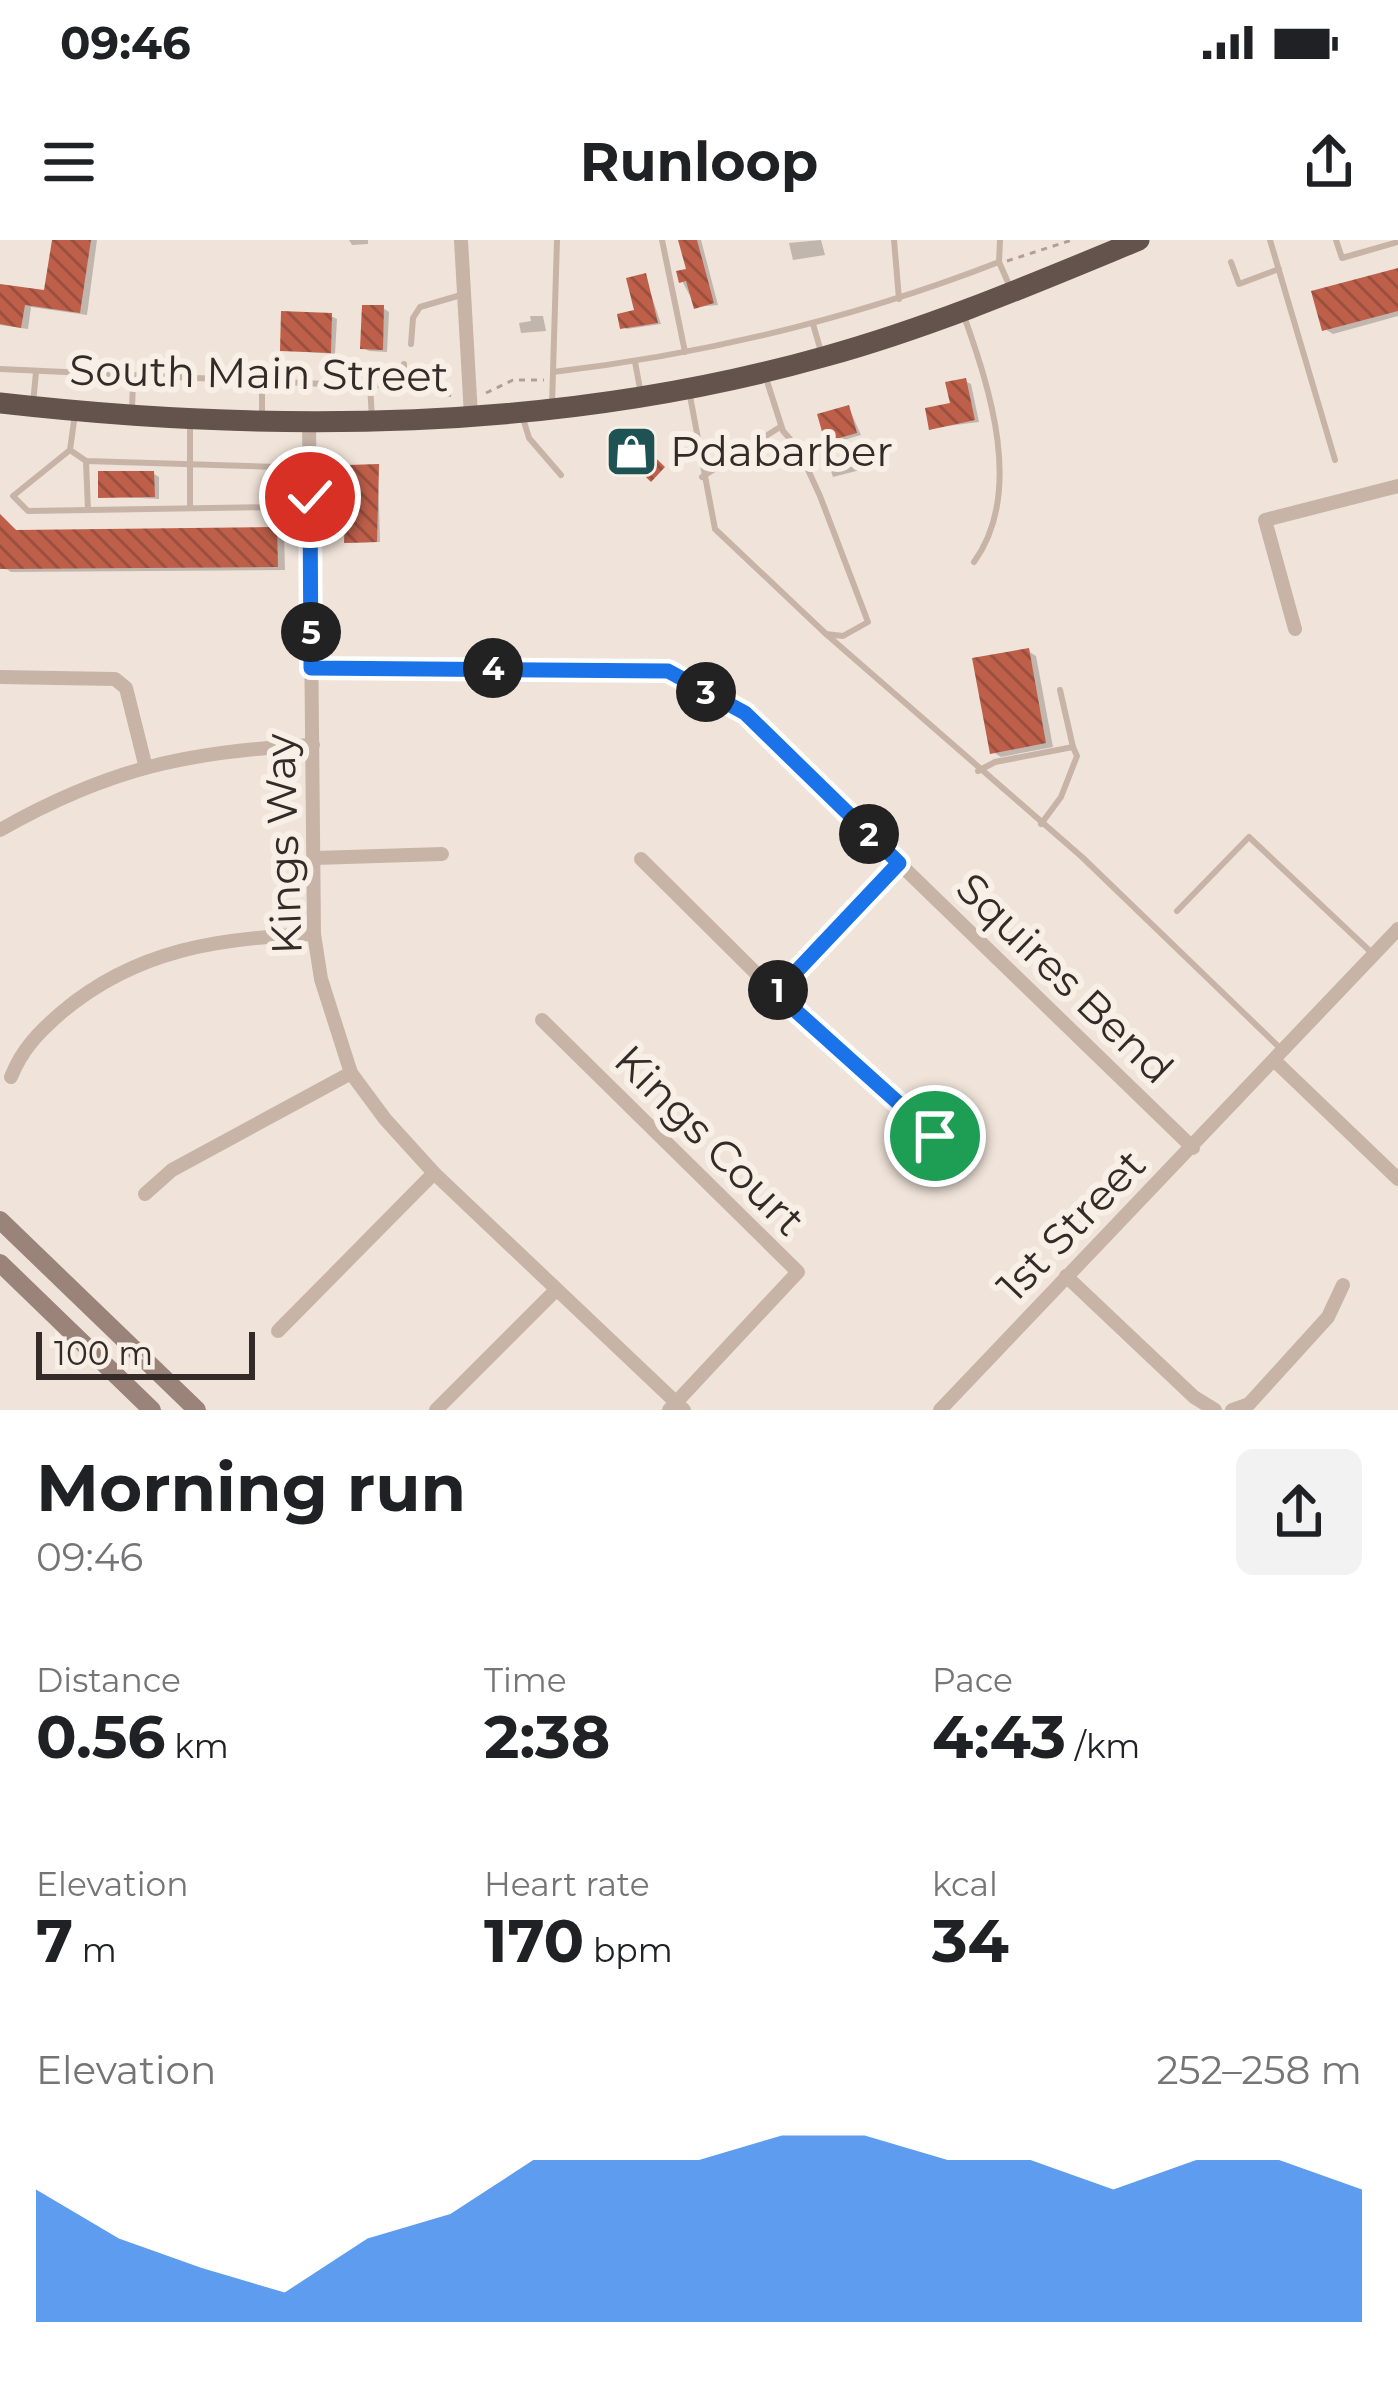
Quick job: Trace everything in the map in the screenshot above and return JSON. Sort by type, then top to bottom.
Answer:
[{"type":"highway","name":"South Main Street","points":[[0,404],[190,419],[309,422],[471,416],[641,396],[823,357],[962,313],[1108,246],[1139,240]]},
{"type":"main road","points":[[0,1220],[197,1410]]},
{"type":"main road","points":[[0,1263],[152,1410]]},
{"type":"street","points":[[461,240],[471,416]]},
{"type":"street","name":"Kings Way","points":[[309,422],[314,934],[321,979],[351,1072],[434,1173],[676,1408]]},
{"type":"street","points":[[1295,628],[1265,520],[1398,486]]},
{"type":"street","name":"Squires Bend","points":[[311,668],[668,671],[745,713],[1192,1148]]},
{"type":"street","points":[[0,677],[115,679],[126,688],[145,764]]},
{"type":"street","points":[[0,829],[145,764],[208,752],[313,745]]},
{"type":"street","points":[[315,858],[442,854]]},
{"type":"street","points":[[641,859],[776,993],[935,1136]]},
{"type":"street","points":[[776,993],[899,863]]},
{"type":"street","name":"1st Street","points":[[940,1410],[1398,929]]},
{"type":"street","points":[[11,1077],[36,1035],[90,989],[128,968],[215,940],[314,934]]},
{"type":"street","name":"Kings Court","points":[[542,1020],[798,1273],[676,1408]]},
{"type":"street","points":[[1280,1057],[1398,1179]]},
{"type":"street","points":[[146,1194],[172,1170],[351,1072]]},
{"type":"street","points":[[278,1331],[434,1173]]},
{"type":"street","points":[[1066,1276],[1194,1397],[1215,1410]]},
{"type":"street","points":[[1232,1410],[1249,1404],[1328,1317],[1342,1286]]},
{"type":"street","points":[[436,1410],[556,1290]]},
{"type":"lane","points":[[551,408],[557,240]]},
{"type":"lane","points":[[662,240],[685,352]]},
{"type":"lane","points":[[894,240],[899,299]]},
{"type":"lane","points":[[1000,240],[999,262],[1012,292]]},
{"type":"lane","points":[[1270,240],[1335,460]]},
{"type":"lane","points":[[1336,240],[1342,258],[1398,242]]},
{"type":"lane","points":[[553,372],[635,362],[813,324],[999,262]]},
{"type":"lane","points":[[1231,262],[1239,284],[1279,269]]},
{"type":"lane","points":[[411,344],[420,308],[464,294]]},
{"type":"lane","points":[[962,313],[988,394],[997,446],[994,521],[988,543],[974,562]]},
{"type":"lane","points":[[813,324],[823,357]]},
{"type":"lane","points":[[635,362],[641,396]]},
{"type":"lane","points":[[0,369],[133,379],[370,386],[397,383],[404,376],[404,364]]},
{"type":"lane","points":[[764,371],[782,426],[813,480],[868,622],[843,636],[826,634]]},
{"type":"lane","points":[[33,407],[36,372]]},
{"type":"lane","points":[[132,415],[133,379]]},
{"type":"lane","points":[[262,384],[262,421]]},
{"type":"lane","points":[[370,386],[372,421]]},
{"type":"lane","points":[[688,387],[715,529],[1041,824],[1280,1057]]},
{"type":"lane","points":[[70,449],[86,461],[190,468],[277,467],[278,507],[28,511],[13,496],[70,449],[75,411]]},
{"type":"lane","points":[[521,411],[529,438],[561,475]]},
{"type":"lane","points":[[190,419],[190,507]]},
{"type":"lane","points":[[702,477],[782,426]]},
{"type":"lane","points":[[86,461],[88,510]]},
{"type":"lane","points":[[278,497],[310,497]]},
{"type":"lane","points":[[1041,824],[1061,797],[1077,756],[1060,690]]},
{"type":"lane","points":[[978,771],[994,762],[1073,747]]},
{"type":"lane","points":[[1177,911],[1249,837],[1374,955]]},
{"type":"path","points":[[999,262],[1072,240]]},
{"type":"building","points":[[52,240],[91,240],[80,313],[25,305],[21,328],[0,324],[0,284],[44,290]]},
{"type":"building","points":[[678,240],[697,240],[714,303],[694,309],[686,281],[679,283],[676,271],[686,269]]},
{"type":"building","points":[[1398,268],[1398,311],[1322,331],[1311,291]]},
{"type":"building","points":[[646,273],[658,323],[620,329],[617,314],[634,310],[626,278]]},
{"type":"building","points":[[362,305],[384,305],[383,350],[360,349]]},
{"type":"building","points":[[281,311],[332,313],[331,353],[280,351]]},
{"type":"building","points":[[966,378],[975,420],[929,430],[925,408],[950,403],[945,382]]},
{"type":"building","points":[[849,405],[857,433],[825,442],[817,414]]},
{"type":"building","points":[[636,439],[665,467],[651,482],[622,454]]},
{"type":"building","points":[[379,464],[377,542],[344,543],[347,465]]},
{"type":"building","points":[[98,471],[154,471],[155,497],[98,498]]},
{"type":"building","points":[[0,514],[16,530],[277,527],[278,567],[0,569]]},
{"type":"building","points":[[1029,648],[1046,743],[990,754],[972,658]]},
{"type":"place","name":"Pdabarber","points":[[631,451]]},
{"type":"route","points":[[310,497],[311,668],[668,671],[745,713],[899,863],[776,993],[935,1136]]}]
